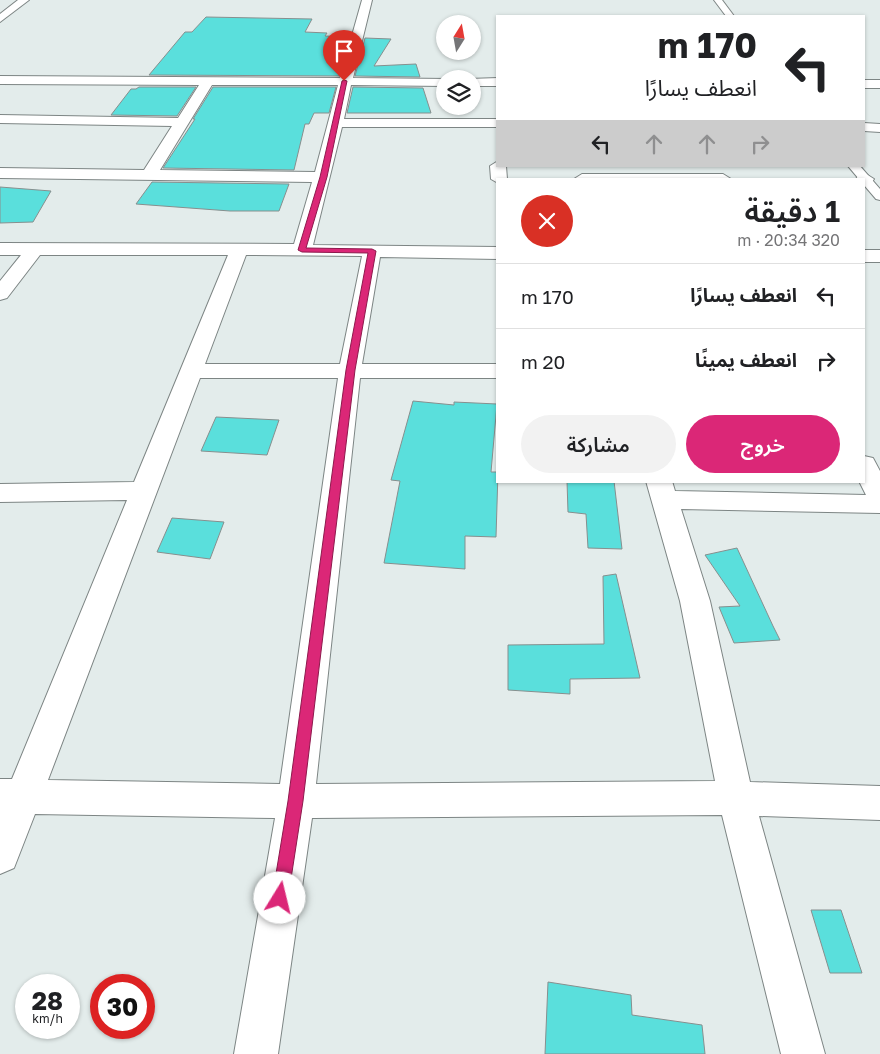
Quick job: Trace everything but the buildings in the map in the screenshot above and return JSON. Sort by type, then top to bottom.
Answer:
[{"type":"street","points":[[0,19],[24,0]]},
{"type":"street","points":[[302,250],[323,177],[344,81],[367,0]]},
{"type":"street","points":[[0,80],[436,82]]},
{"type":"street","points":[[149,175],[208,81]]},
{"type":"street","points":[[481,82],[496,82]]},
{"type":"street","points":[[865,84],[880,84]]},
{"type":"street","points":[[0,119],[182,122]]},
{"type":"street","points":[[0,136],[18,119]]},
{"type":"street","points":[[336,123],[496,123]]},
{"type":"street","points":[[865,128],[880,128]]},
{"type":"street","points":[[0,173],[323,177]]},
{"type":"street","points":[[0,249],[239,249],[496,253]]},
{"type":"street","points":[[0,855],[12,796],[144,491],[239,249]]},
{"type":"street","points":[[0,294],[34,250]]},
{"type":"street","points":[[256,1054],[296,801],[350,370],[372,251]]},
{"type":"street","points":[[865,256],[880,256]]},
{"type":"street","points":[[191,370],[496,371]]},
{"type":"street","points":[[865,466],[880,497]]},
{"type":"street","points":[[0,493],[144,491]]},
{"type":"street","points":[[803,1054],[736,798],[695,601],[662,491],[880,504]]},
{"type":"street","points":[[12,796],[296,801],[736,798],[880,802]]},
{"type":"lane","points":[[718,0],[729,15]]},
{"type":"lane","points":[[855,167],[864,178]]},
{"type":"lane","points":[[865,179],[880,196]]},
{"type":"route","points":[[280,898],[296,801],[350,370],[372,251],[302,250],[323,177],[344,81]]}]
